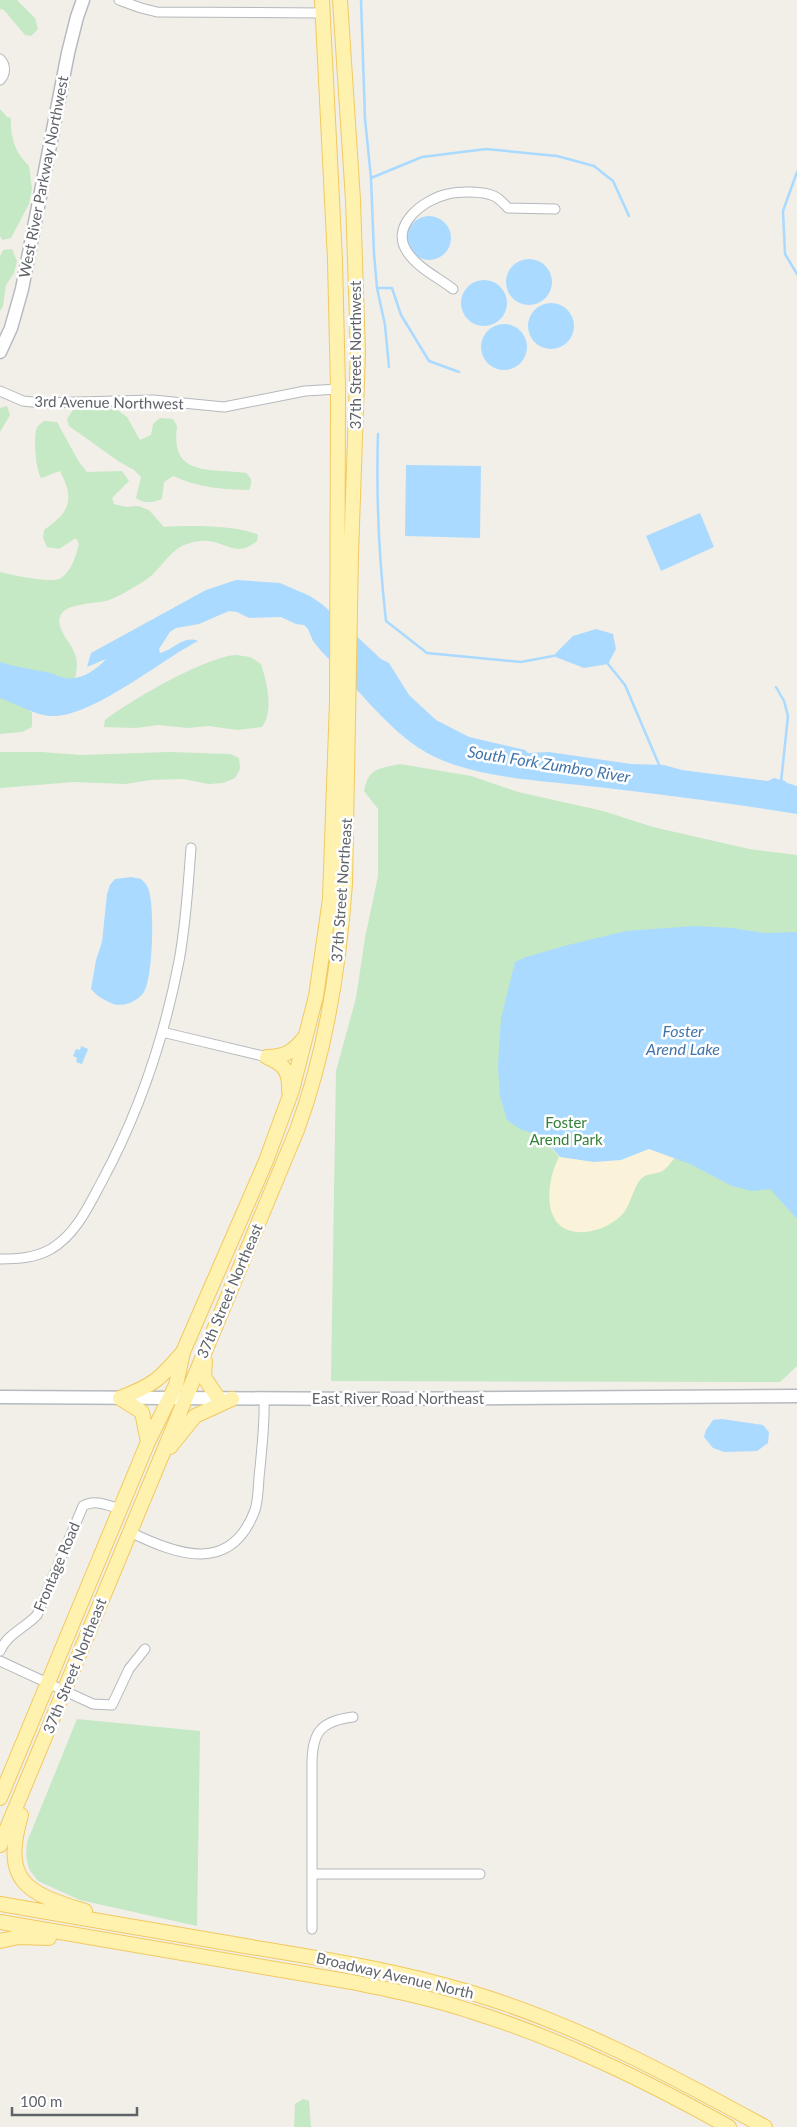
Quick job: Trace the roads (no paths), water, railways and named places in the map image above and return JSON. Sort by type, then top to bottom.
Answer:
[{"type":"main road","name":"37th Street Northwest","points":[[337,701],[357,388],[356,259],[340,0]]},
{"type":"main road","name":"37th Street Northwest","points":[[322,7],[335,260],[349,710]]},
{"type":"main road","points":[[335,260],[356,259]]},
{"type":"main road","name":"37th Street Northeast","points":[[0,1798],[148,1442],[176,1385],[183,1352],[266,1161],[300,1063],[316,996],[330,899],[337,701]]},
{"type":"main road","name":"37th Street Northeast","points":[[0,1846],[297,1130],[312,1086],[326,1025],[341,938],[344,902],[349,710]]},
{"type":"main road","points":[[267,1057],[284,1056],[290,1053],[307,1034]]},
{"type":"main road","points":[[267,1057],[282,1065],[288,1076],[289,1093],[281,1121]]},
{"type":"main road","points":[[208,1345],[204,1377],[218,1398]]},
{"type":"main road","points":[[120,1398],[141,1390],[160,1379],[183,1352]]},
{"type":"main road","points":[[120,1398],[142,1412],[148,1442]]},
{"type":"main road","points":[[163,1455],[195,1416],[232,1399]]},
{"type":"main road","points":[[0,1786],[22,1745]]},
{"type":"main road","points":[[42,1747],[15,1838],[13,1855],[17,1871],[33,1889],[54,1901],[148,1929]]},
{"type":"main road","name":"Broadway Avenue North","points":[[0,1904],[368,1967],[472,1993],[530,2012],[607,2044],[651,2065],[765,2127]]},
{"type":"main road","name":"Broadway Avenue North","points":[[0,1922],[352,1982],[400,1992],[468,2010],[537,2034],[601,2061],[729,2127]]},
{"type":"main road","points":[[0,1941],[28,1936],[148,1947]]},
{"type":"street","name":"West River Parkway Northwest","points":[[0,352],[11,328],[22,289],[68,53],[83,0]]},
{"type":"street","points":[[119,0],[157,12],[322,7]]},
{"type":"street","points":[[0,59],[4,66],[4,73],[0,80]]},
{"type":"street","points":[[454,289],[424,268],[407,253],[402,240],[403,229],[409,216],[436,198],[449,194],[495,196],[508,208],[555,209]]},
{"type":"street","name":"3rd Avenue Northwest","points":[[0,391],[23,401],[42,403],[153,400],[224,407],[305,391],[338,390]]},
{"type":"street","points":[[0,1259],[23,1259],[43,1253],[60,1242],[76,1226],[107,1173],[144,1089],[162,1032],[179,959],[191,848]]},
{"type":"street","points":[[162,1032],[267,1057]]},
{"type":"street","name":"East River Road Northeast","points":[[0,1397],[264,1399],[797,1396]]},
{"type":"street","points":[[130,1532],[174,1552],[188,1554],[204,1555],[218,1551],[236,1541],[256,1509],[264,1426],[264,1399]]},
{"type":"street","name":"Frontage Road","points":[[0,1651],[9,1637],[37,1616],[83,1506],[90,1502],[120,1509]]},
{"type":"street","points":[[0,1661],[93,1704],[112,1704],[128,1669],[145,1649]]},
{"type":"street","points":[[312,1929],[313,1744],[323,1726],[336,1720],[353,1718]]},
{"type":"street","points":[[312,1874],[480,1874]]},
{"type":"water","points":[[433,216],[445,222],[450,229],[450,247],[445,254],[438,259],[425,260],[417,257],[410,250],[407,234],[410,226],[417,219]]},
{"type":"water","points":[[524,259],[534,259],[548,269],[552,282],[548,295],[542,301],[534,305],[524,305],[510,295],[506,287],[506,277],[516,263]]},
{"type":"water","points":[[484,280],[497,284],[503,290],[507,303],[503,316],[497,322],[484,326],[471,322],[465,316],[461,303],[465,290],[471,284]]},
{"type":"water","points":[[546,303],[556,303],[570,313],[574,326],[570,339],[564,345],[556,349],[546,349],[532,339],[528,331],[528,321],[538,307]]},
{"type":"water","points":[[504,324],[517,328],[523,334],[527,347],[523,360],[517,366],[504,370],[491,366],[485,360],[481,347],[485,334],[491,328]]},
{"type":"water","points":[[406,465],[481,466],[480,538],[405,536]]},
{"type":"water","points":[[700,513],[714,547],[661,571],[646,536]]},
{"type":"water","name":"South Fork Zumbro River","points":[[236,580],[280,583],[310,596],[323,605],[381,659],[389,663],[409,695],[436,720],[469,737],[525,750],[528,753],[549,752],[631,764],[664,765],[682,770],[768,781],[774,778],[797,786],[797,814],[673,796],[530,780],[482,772],[438,758],[419,748],[393,728],[322,652],[304,625],[296,624],[281,617],[249,618],[237,612],[229,611],[199,624],[176,628],[170,632],[159,649],[160,653],[183,641],[198,641],[105,699],[66,714],[43,715],[0,698],[0,662],[65,678],[82,676],[93,671],[106,659],[87,667],[91,653],[206,590]]},
{"type":"water","points":[[596,629],[613,634],[616,649],[608,664],[584,668],[553,656],[573,636]]},
{"type":"water","points":[[131,877],[141,879],[148,887],[152,909],[151,957],[144,992],[134,1001],[117,1005],[101,998],[91,989],[96,960],[102,942],[107,894],[110,885],[115,879]]},
{"type":"water","name":"Foster Arend Lake","points":[[695,926],[732,928],[764,933],[797,932],[797,1219],[770,1189],[752,1191],[732,1186],[690,1164],[649,1149],[621,1160],[594,1162],[560,1157],[543,1137],[520,1129],[507,1120],[500,1096],[498,1066],[501,1019],[515,962],[568,945],[626,931]]},
{"type":"water","points":[[81,1046],[88,1049],[82,1064],[76,1062],[77,1058],[73,1056],[76,1049],[80,1050]]},
{"type":"water","points":[[722,1419],[763,1425],[769,1432],[768,1443],[757,1451],[724,1452],[713,1448],[704,1437],[706,1430],[713,1420]]},
{"type":"waterway","points":[[361,0],[365,119],[371,178],[374,254],[377,288],[385,325],[389,367]]},
{"type":"waterway","points":[[371,178],[422,157],[486,149],[557,156],[594,166],[613,181],[629,216]]},
{"type":"waterway","points":[[797,172],[783,211],[785,254],[797,274]]},
{"type":"waterway","points":[[378,288],[392,288],[401,315],[429,361],[459,372]]},
{"type":"waterway","points":[[378,434],[379,528],[386,621],[427,653],[521,662],[553,656]]},
{"type":"waterway","points":[[608,664],[625,685],[660,767]]},
{"type":"waterway","points":[[776,687],[784,701],[788,716],[781,782]]},
{"type":"park label","name":"Foster Arend Park","points":[[566,1132]]}]
